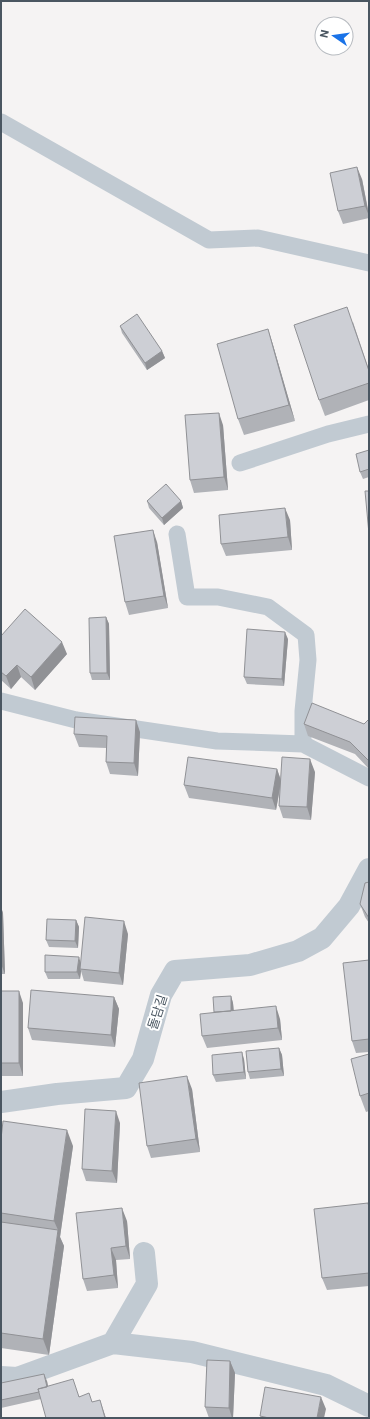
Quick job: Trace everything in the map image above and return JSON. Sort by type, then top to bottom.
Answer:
[{"type":"street","name":"돌담길","points":[[1,1102],[57,1094],[126,1088],[143,1058],[161,995],[175,971],[250,965],[298,951],[322,938],[349,906],[369,869]]},
{"type":"street","points":[[113,1343],[147,1284],[144,1253]]},
{"type":"street","points":[[1,1377],[17,1378],[113,1343],[192,1352],[319,1383],[369,1406]]},
{"type":"lane","points":[[1,122],[209,240],[258,238],[369,262]]},
{"type":"lane","points":[[240,463],[328,434],[369,424]]},
{"type":"lane","points":[[177,534],[187,597],[218,597],[268,607],[306,635],[308,660],[303,711],[303,744]]},
{"type":"lane","points":[[1,701],[76,720],[217,741],[303,744],[369,778]]},
{"type":"building","points":[[357,167],[365,206],[338,211],[330,173]]},
{"type":"building","points":[[347,307],[369,371],[369,383],[319,400],[294,325]]},
{"type":"building","points":[[137,314],[162,351],[145,363],[120,326]]},
{"type":"building","points":[[268,329],[289,405],[238,419],[217,344]]},
{"type":"building","points":[[219,413],[224,477],[190,480],[185,415]]},
{"type":"building","points":[[369,450],[369,469],[360,472],[356,454]]},
{"type":"building","points":[[166,484],[181,501],[162,518],[147,501]]},
{"type":"building","points":[[365,491],[369,491],[369,534]]},
{"type":"building","points":[[285,508],[288,537],[221,544],[219,515]]},
{"type":"building","points":[[153,530],[164,596],[125,602],[114,536]]},
{"type":"building","points":[[25,609],[62,642],[31,677],[17,665],[6,676],[1,672],[1,636]]},
{"type":"building","points":[[106,617],[107,673],[90,673],[89,618]]},
{"type":"building","points":[[247,629],[285,632],[282,679],[244,677]]},
{"type":"building","points":[[312,703],[364,724],[369,719],[369,761],[350,742],[304,724]]},
{"type":"building","points":[[75,717],[136,720],[134,763],[106,762],[107,736],[74,734]]},
{"type":"building","points":[[188,757],[277,769],[272,798],[184,785]]},
{"type":"building","points":[[282,757],[310,759],[307,807],[279,806]]},
{"type":"building","points":[[369,882],[369,918],[360,904],[365,883]]},
{"type":"building","points":[[85,917],[124,921],[119,973],[80,969]]},
{"type":"building","points":[[47,919],[76,920],[75,941],[46,940]]},
{"type":"building","points":[[45,955],[79,957],[77,972],[45,972]]},
{"type":"building","points":[[369,960],[369,1039],[352,1041],[343,963]]},
{"type":"building","points":[[31,990],[114,997],[111,1035],[28,1028]]},
{"type":"building","points":[[1,991],[19,991],[19,1063],[1,1063]]},
{"type":"building","points":[[231,996],[231,1011],[214,1012],[213,997]]},
{"type":"building","points":[[276,1006],[278,1028],[202,1036],[200,1014]]},
{"type":"building","points":[[279,1048],[281,1069],[248,1072],[246,1051]]},
{"type":"building","points":[[242,1052],[244,1072],[213,1075],[212,1055]]},
{"type":"building","points":[[369,1054],[369,1093],[360,1096],[351,1059]]},
{"type":"building","points":[[187,1076],[196,1139],[147,1146],[139,1083]]},
{"type":"building","points":[[85,1109],[116,1111],[112,1171],[82,1169]]},
{"type":"building","points":[[3,1121],[67,1130],[54,1221],[1,1213],[1,1139]]},
{"type":"building","points":[[368,1203],[369,1273],[322,1278],[314,1209]]},
{"type":"building","points":[[122,1208],[126,1246],[111,1248],[114,1275],[83,1279],[76,1213]]},
{"type":"building","points":[[1,1222],[58,1230],[43,1339],[1,1333]]},
{"type":"building","points":[[207,1360],[230,1361],[229,1408],[205,1407]]},
{"type":"building","points":[[44,1374],[47,1387],[38,1389],[39,1392],[1,1400],[1,1383]]},
{"type":"building","points":[[73,1379],[79,1397],[89,1393],[92,1402],[100,1400],[105,1418],[46,1418],[38,1389]]},
{"type":"building","points":[[265,1387],[321,1397],[317,1418],[269,1418],[260,1416]]}]
